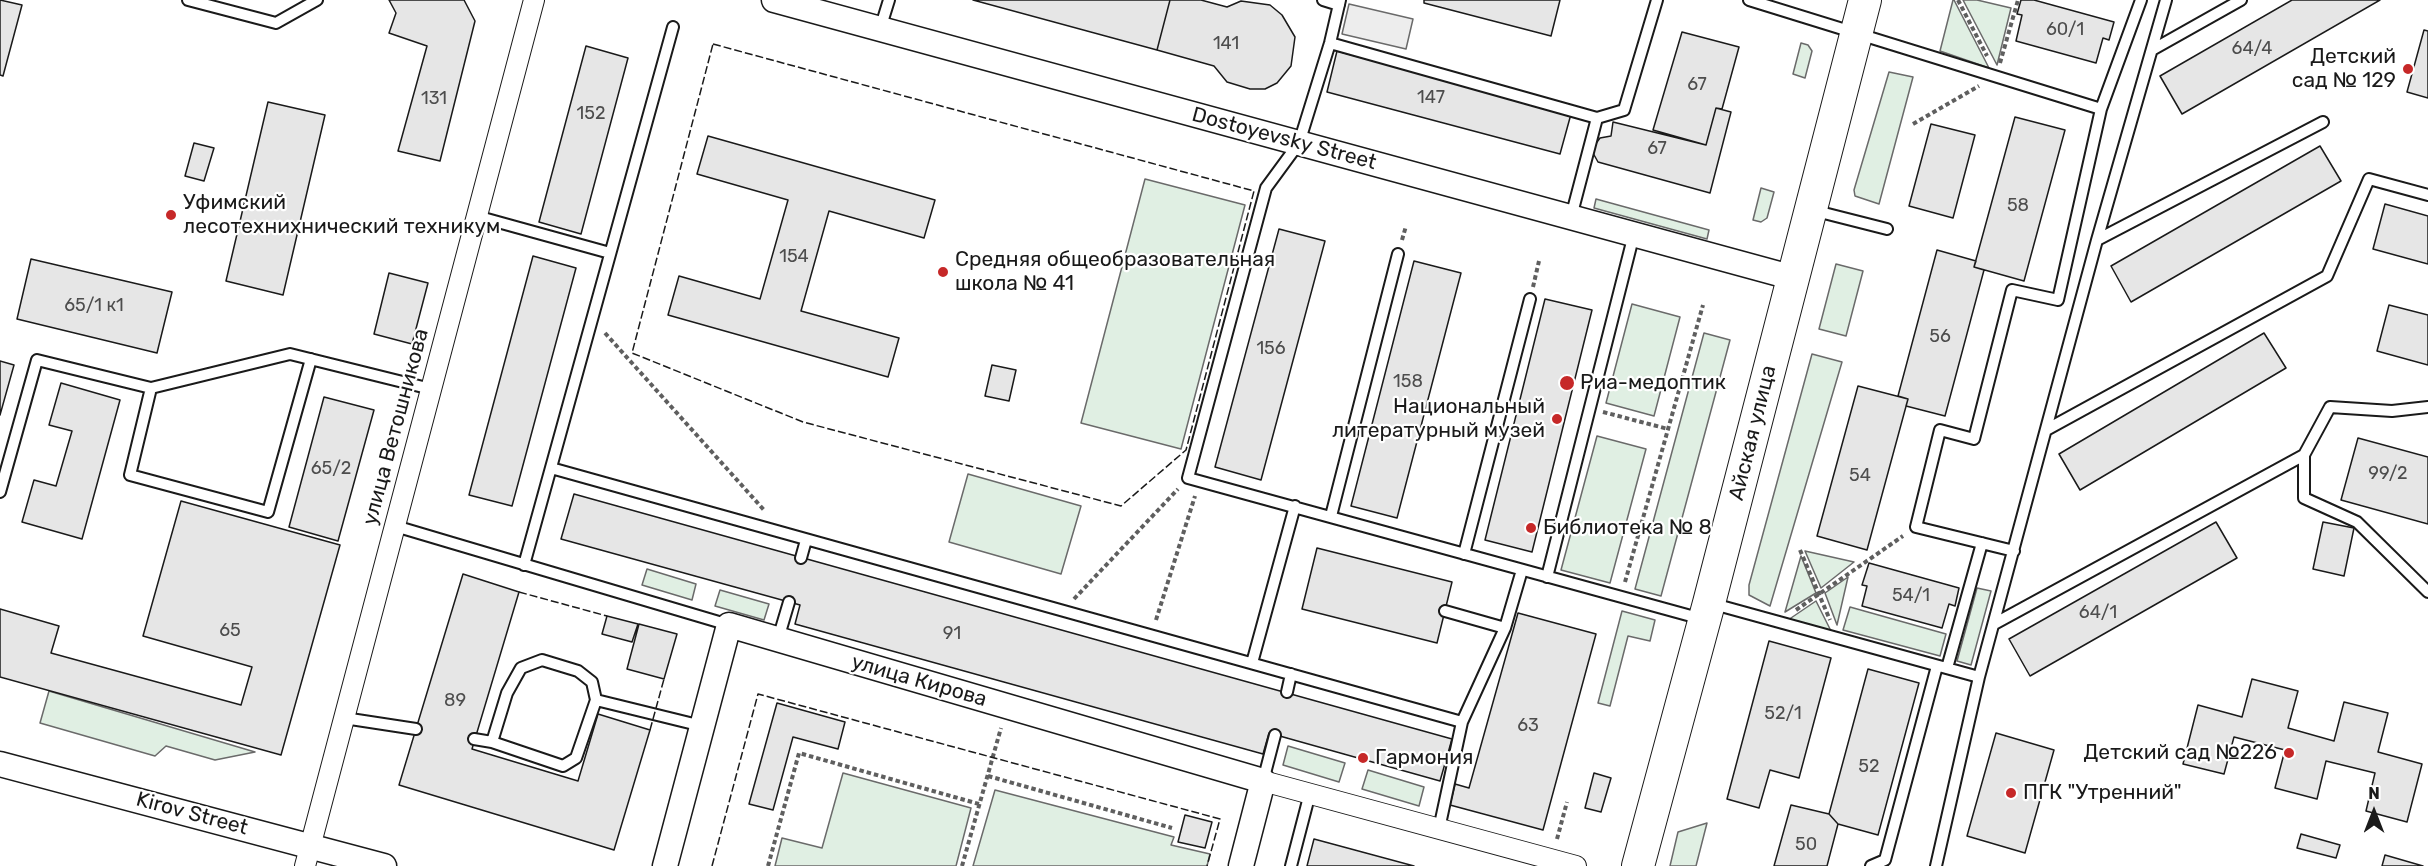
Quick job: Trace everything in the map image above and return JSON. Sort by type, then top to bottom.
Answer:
[{"type":"main road","name":"Айская улица","points":[[1638,866],[1707,611],[1865,0]]},
{"type":"street","name":"улица Ветошникова","points":[[308,856],[534,0]]},
{"type":"street","name":"Dostoyevsky Street","points":[[774,0],[1794,278]]},
{"type":"street","name":"улица Кирова","points":[[729,626],[1263,781]]},
{"type":"street","points":[[665,866],[729,626]]},
{"type":"street","name":"Kirov Street","points":[[0,764],[308,856],[384,866]]},
{"type":"street","points":[[1241,866],[1263,781],[1554,863],[1576,866]]},
{"type":"lane","points":[[188,0],[276,22],[317,0]]},
{"type":"lane","points":[[880,29],[889,0]]},
{"type":"lane","points":[[1323,0],[1340,2],[1330,43],[1299,143],[1266,188],[1194,479],[1621,596],[1779,622],[1979,677]]},
{"type":"lane","points":[[1330,43],[1598,117],[1624,110],[1657,0]]},
{"type":"lane","points":[[1749,0],[2101,109]]},
{"type":"lane","points":[[2014,551],[1916,527],[1940,430],[1974,439],[2012,290],[2058,300],[2101,109],[2140,0]]},
{"type":"lane","points":[[1936,866],[1979,677],[2097,240],[2166,0]]},
{"type":"lane","points":[[2152,50],[2241,0]]},
{"type":"lane","points":[[524,565],[674,27]]},
{"type":"lane","points":[[1571,217],[1598,117]]},
{"type":"lane","points":[[2097,240],[2323,122]]},
{"type":"lane","points":[[2046,430],[2327,276],[2369,178],[2428,195]]},
{"type":"lane","points":[[1812,210],[1887,229]]},
{"type":"lane","points":[[476,216],[610,253]]},
{"type":"lane","points":[[1547,577],[1634,234]]},
{"type":"lane","points":[[1330,516],[1398,254]]},
{"type":"lane","points":[[1464,554],[1530,299]]},
{"type":"lane","points":[[0,492],[37,360],[151,388],[290,354],[431,389]]},
{"type":"lane","points":[[151,388],[130,475],[268,512],[311,359]]},
{"type":"lane","points":[[2428,407],[2391,411],[2330,407],[2304,455],[2304,498],[2357,522],[2428,592]]},
{"type":"lane","points":[[1994,624],[2304,455]]},
{"type":"lane","points":[[551,468],[1462,722]]},
{"type":"lane","points":[[1252,663],[1295,506]]},
{"type":"lane","points":[[395,526],[729,626]]},
{"type":"lane","points":[[801,558],[806,540]]},
{"type":"lane","points":[[1871,866],[1885,860],[1942,667],[1982,543]]},
{"type":"lane","points":[[1439,829],[1462,722],[1505,628],[1522,570]]},
{"type":"lane","points":[[778,639],[789,602]]},
{"type":"lane","points":[[1445,611],[1505,628]]},
{"type":"lane","points":[[474,740],[492,742],[563,766],[576,758],[596,700],[592,682],[578,671],[542,660],[521,668],[507,693],[492,742]]},
{"type":"lane","points":[[1287,692],[1291,674]]},
{"type":"lane","points":[[596,700],[703,726]]},
{"type":"lane","points":[[344,718],[416,729]]},
{"type":"lane","points":[[1263,781],[1275,735]]},
{"type":"lane","points":[[1291,866],[1310,794]]},
{"type":"path","points":[[1959,0],[1997,76]]},
{"type":"path","points":[[1913,124],[1997,76],[2018,0]]},
{"type":"path","points":[[1530,299],[1539,261]]},
{"type":"path","points":[[1621,596],[1703,305]]},
{"type":"path","points":[[592,319],[785,533]]},
{"type":"path","points":[[1591,408],[1668,429]]},
{"type":"path","points":[[1063,610],[1194,479]]},
{"type":"path","points":[[1152,635],[1194,479]]},
{"type":"path","points":[[1779,622],[1916,527]]},
{"type":"path","points":[[1800,550],[1838,639]]},
{"type":"path","points":[[962,866],[1007,706]]},
{"type":"path","points":[[768,866],[799,753],[980,804]]},
{"type":"path","points":[[987,776],[1172,828]]},
{"type":"path","points":[[1557,839],[1567,802]]},
{"type":"green space","points":[[1954,0],[1989,68],[1940,51]]},
{"type":"green space","points":[[1963,0],[1977,0],[2011,8],[1997,65]]},
{"type":"green space","points":[[1801,43],[1808,45],[1812,51],[1805,78],[1793,74]]},
{"type":"green space","points":[[1889,72],[1913,77],[1879,204],[1855,196],[1854,190]]},
{"type":"green space","points":[[1145,179],[1245,205],[1181,449],[1081,423]]},
{"type":"green space","points":[[1761,188],[1774,192],[1767,218],[1761,222],[1753,220]]},
{"type":"green space","points":[[1596,199],[1709,230],[1707,239],[1594,208]]},
{"type":"green space","points":[[1836,264],[1863,271],[1846,336],[1819,329]]},
{"type":"green space","points":[[1632,304],[1680,317],[1654,416],[1606,403]]},
{"type":"green space","points":[[1704,333],[1730,340],[1661,596],[1635,589]]},
{"type":"green space","points":[[1812,354],[1842,362],[1770,606],[1749,595],[1749,585]]},
{"type":"green space","points":[[1597,436],[1646,449],[1610,583],[1561,570]]},
{"type":"green space","points":[[968,474],[1081,506],[1061,574],[949,542]]},
{"type":"green space","points":[[1805,551],[1854,562],[1821,588]]},
{"type":"green space","points":[[1801,556],[1816,593],[1785,612]]},
{"type":"green space","points":[[647,569],[696,584],[692,600],[642,585]]},
{"type":"green space","points":[[1848,577],[1837,625],[1825,593]]},
{"type":"green space","points":[[1977,588],[1991,591],[1971,665],[1957,661]]},
{"type":"green space","points":[[720,590],[769,604],[764,620],[715,606]]},
{"type":"green space","points":[[1816,601],[1832,633],[1788,620]]},
{"type":"green space","points":[[1850,607],[1946,634],[1940,656],[1843,630]]},
{"type":"green space","points":[[1622,611],[1655,620],[1650,641],[1628,636],[1610,706],[1598,703]]},
{"type":"green space","points":[[49,691],[255,752],[215,760],[166,746],[155,756],[40,723]]},
{"type":"green space","points":[[1288,746],[1345,763],[1339,782],[1283,765]]},
{"type":"green space","points":[[1368,770],[1424,787],[1419,806],[1362,789]]},
{"type":"green space","points":[[843,773],[971,808],[956,866],[775,866],[782,838],[822,848]]},
{"type":"green space","points":[[995,790],[1174,837],[1171,845],[1210,854],[1207,866],[973,866]]},
{"type":"green space","points":[[1707,823],[1696,866],[1670,866],[1678,832]]},
{"type":"shaded area","points":[[1349,4],[1413,19],[1406,49],[1342,34]]},
{"type":"building","points":[[0,0],[22,5],[3,76],[0,75]]},
{"type":"building","points":[[389,0],[464,0],[475,21],[440,161],[398,151],[427,46],[389,33],[396,13]]},
{"type":"building","points":[[973,0],[1170,0],[1157,50]]},
{"type":"building","points":[[1170,0],[1201,0],[1227,7],[1241,1],[1270,5],[1282,15],[1295,37],[1291,66],[1277,83],[1265,89],[1250,89],[1227,82],[1214,66],[1157,50]]},
{"type":"building","points":[[1424,0],[1560,0],[1551,36],[1424,3]]},
{"type":"building","points":[[2021,0],[2034,0],[2114,22],[2109,40],[2103,38],[2096,63],[2016,41],[2022,15],[2017,14]]},
{"type":"building","points":[[2292,0],[2380,0],[2182,114],[2160,76]]},
{"type":"building","points":[[2424,30],[2428,31],[2428,98],[2407,92]]},
{"type":"building","points":[[1682,32],[1739,47],[1722,109],[1716,108],[1706,145],[1653,130]]},
{"type":"building","points":[[586,46],[628,58],[581,234],[539,222]]},
{"type":"building","points":[[1337,51],[1571,114],[1560,154],[1327,92]]},
{"type":"building","points":[[268,102],[325,115],[283,295],[226,281]]},
{"type":"building","points":[[1716,108],[1731,112],[1710,193],[1598,162],[1593,153],[1594,146],[1600,138],[1611,136],[1613,122],[1706,145]]},
{"type":"building","points":[[2015,117],[2065,130],[2024,281],[1974,267]]},
{"type":"building","points":[[1931,124],[1975,135],[1953,218],[1909,206]]},
{"type":"building","points":[[708,136],[935,200],[924,238],[829,211],[801,311],[899,338],[888,377],[668,315],[679,276],[760,299],[788,200],[697,174]]},
{"type":"building","points":[[194,143],[214,148],[204,181],[185,176]]},
{"type":"building","points":[[2320,146],[2341,181],[2131,302],[2111,266]]},
{"type":"building","points":[[2385,204],[2428,216],[2428,264],[2373,249]]},
{"type":"building","points":[[1279,229],[1325,241],[1261,480],[1215,467]]},
{"type":"building","points":[[1937,250],[1976,261],[1974,267],[1984,270],[1945,416],[1906,406],[1908,399],[1898,396]]},
{"type":"building","points":[[533,256],[576,268],[512,506],[469,495]]},
{"type":"building","points":[[31,259],[172,292],[157,353],[17,319]]},
{"type":"building","points":[[1414,261],[1461,273],[1397,518],[1351,506]]},
{"type":"building","points":[[389,273],[428,283],[412,344],[374,334]]},
{"type":"building","points":[[1545,299],[1592,310],[1532,552],[1485,540]]},
{"type":"building","points":[[2389,305],[2428,315],[2428,365],[2377,351]]},
{"type":"building","points":[[2264,333],[2286,368],[2080,490],[2059,454]]},
{"type":"building","points":[[0,361],[14,365],[0,415]]},
{"type":"building","points":[[992,365],[1016,370],[1009,401],[985,396]]},
{"type":"building","points":[[61,383],[120,400],[82,539],[22,522],[34,480],[56,486],[72,431],[49,425]]},
{"type":"building","points":[[1858,386],[1908,399],[1867,550],[1817,536]]},
{"type":"building","points":[[324,397],[374,410],[338,541],[289,527]]},
{"type":"building","points":[[2358,438],[2428,457],[2428,524],[2341,500]]},
{"type":"building","points":[[574,494],[1452,739],[1440,781],[1269,733],[1263,754],[795,624],[800,605],[561,539]]},
{"type":"building","points":[[181,501],[340,545],[281,755],[0,677],[0,609],[59,626],[51,653],[241,705],[252,667],[143,636]]},
{"type":"building","points":[[2216,522],[2237,558],[2030,676],[2009,639]]},
{"type":"building","points":[[2323,522],[2354,528],[2344,576],[2313,569]]},
{"type":"building","points":[[1317,548],[1452,582],[1437,643],[1302,609]]},
{"type":"building","points":[[1869,563],[1959,588],[1955,606],[1949,604],[1942,628],[1862,606],[1867,586],[1862,585]]},
{"type":"building","points":[[463,574],[519,592],[472,749],[578,781],[598,714],[650,730],[614,850],[399,785]]},
{"type":"building","points":[[1518,613],[1596,634],[1543,830],[1450,805],[1455,784],[1469,788]]},
{"type":"building","points":[[607,616],[638,624],[632,642],[602,634]]},
{"type":"building","points":[[639,624],[677,634],[664,679],[627,669]]},
{"type":"building","points":[[1769,641],[1831,658],[1799,778],[1770,770],[1759,808],[1727,799]]},
{"type":"building","points":[[1868,669],[1919,683],[1878,835],[1838,824],[1829,814]]},
{"type":"building","points":[[2252,679],[2298,691],[2288,728],[2334,741],[2344,702],[2388,713],[2378,752],[2422,764],[2407,822],[2366,811],[2375,773],[2326,761],[2317,799],[2275,788],[2285,750],[2234,737],[2224,774],[2183,764],[2198,705],[2242,717]]},
{"type":"building","points":[[777,703],[845,722],[838,749],[793,737],[773,810],[749,804]]},
{"type":"building","name":"ПГК \"Утренний\"","points":[[1996,733],[2054,750],[2025,853],[1967,836]]},
{"type":"building","points":[[1594,773],[1611,778],[1601,812],[1585,808]]},
{"type":"building","points":[[1791,805],[1829,814],[1838,824],[1827,866],[1774,866]]},
{"type":"building","points":[[1185,815],[1212,822],[1205,848],[1178,842]]},
{"type":"building","points":[[2301,834],[2340,845],[2336,858],[2297,848]]},
{"type":"building","points":[[1314,839],[1414,866],[1307,866]]},
{"type":"building","points":[[2385,855],[2423,866],[2382,866]]},
{"type":"fence","points":[[713,44],[1254,191],[1186,450],[1121,506],[803,422],[632,353],[713,44]]},
{"type":"fence","points":[[519,592],[607,616]]},
{"type":"fence","points":[[650,730],[664,679]]},
{"type":"fence","points":[[712,866],[758,694],[1220,819],[1207,866]]},
{"type":"place","name":"Детский сад № 129","points":[[2408,69]]},
{"type":"place","name":"Уфимский лесотехнихнический техникум","points":[[171,215]]},
{"type":"place","name":"Средняя общеобразовательная школа № 41","points":[[943,272]]},
{"type":"place","name":"Риа-медоптик","points":[[1567,383]]},
{"type":"place","name":"Национальный литературный музей","points":[[1557,419]]},
{"type":"place","name":"Библиотека № 8","points":[[1531,528]]},
{"type":"place","name":"Детский сад №226","points":[[2289,753]]},
{"type":"place","name":"Гармония","points":[[1363,758]]},
{"type":"place","name":"ПГК \"Утренний\"","points":[[2011,793]]}]
